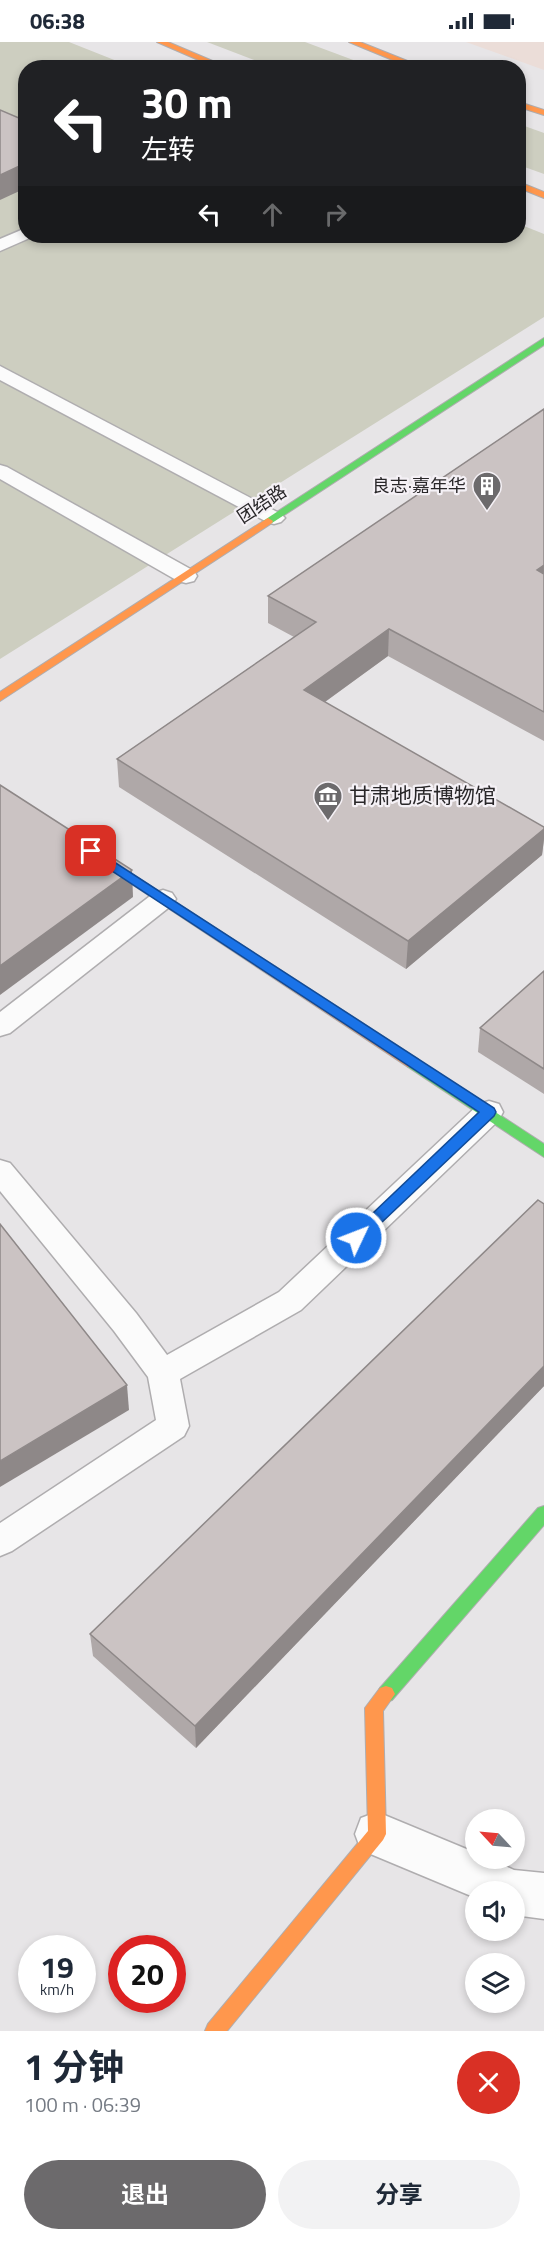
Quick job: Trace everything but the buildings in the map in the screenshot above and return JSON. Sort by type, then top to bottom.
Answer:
[{"type":"street","points":[[161,42],[205,60]]},
{"type":"street","points":[[353,42],[400,60]]},
{"type":"street","points":[[526,107],[544,114]]},
{"type":"street","points":[[526,188],[544,195]]},
{"type":"street","name":"团结路","points":[[0,698],[544,341]]},
{"type":"street","points":[[86,849],[489,1112],[544,1151]]},
{"type":"street","points":[[215,2031],[377,1834],[374,1708],[544,1513]]},
{"type":"street","points":[[377,1834],[488,1881]]},
{"type":"street","points":[[525,1893],[544,1896]]},
{"type":"lane","points":[[0,372],[274,518]]},
{"type":"lane","points":[[0,471],[186,576]]},
{"type":"lane","points":[[0,1026],[163,899]]},
{"type":"lane","points":[[163,1373],[290,1301],[489,1112]]},
{"type":"lane","points":[[0,1171],[125,1322],[163,1373],[173,1426],[0,1541]]},
{"type":"shaded area","points":[[0,42],[69,42],[114,60],[18,60],[18,243],[526,243],[526,227],[544,234],[544,317],[0,659]]},
{"type":"shaded area","points":[[207,42],[305,42],[353,60],[254,60]]},
{"type":"shaded area","points":[[466,42],[544,42],[544,70],[526,64],[526,60],[516,60]]},
{"type":"shaded area","points":[[526,127],[544,133],[544,174],[526,168]]},
{"type":"traffic: fast","points":[[268,521],[544,341]]},
{"type":"traffic: fast","points":[[413,1063],[544,1151]]},
{"type":"traffic: fast","points":[[386,1694],[544,1513]]},
{"type":"traffic: slow","points":[[161,42],[205,60]]},
{"type":"traffic: slow","points":[[353,42],[400,60]]},
{"type":"traffic: slow","points":[[526,107],[544,113]]},
{"type":"traffic: slow","points":[[526,188],[544,195]]},
{"type":"traffic: slow","points":[[0,697],[268,521]]},
{"type":"traffic: slow","points":[[95,854],[413,1063]]},
{"type":"traffic: slow","points":[[215,2031],[377,1834],[374,1708],[386,1694]]},
{"type":"place","name":"良志·嘉年华","points":[[487,512]]},
{"type":"place","name":"甘肃地质博物馆","points":[[328,822]]},
{"type":"route","points":[[91,851],[489,1112],[356,1238]]}]
